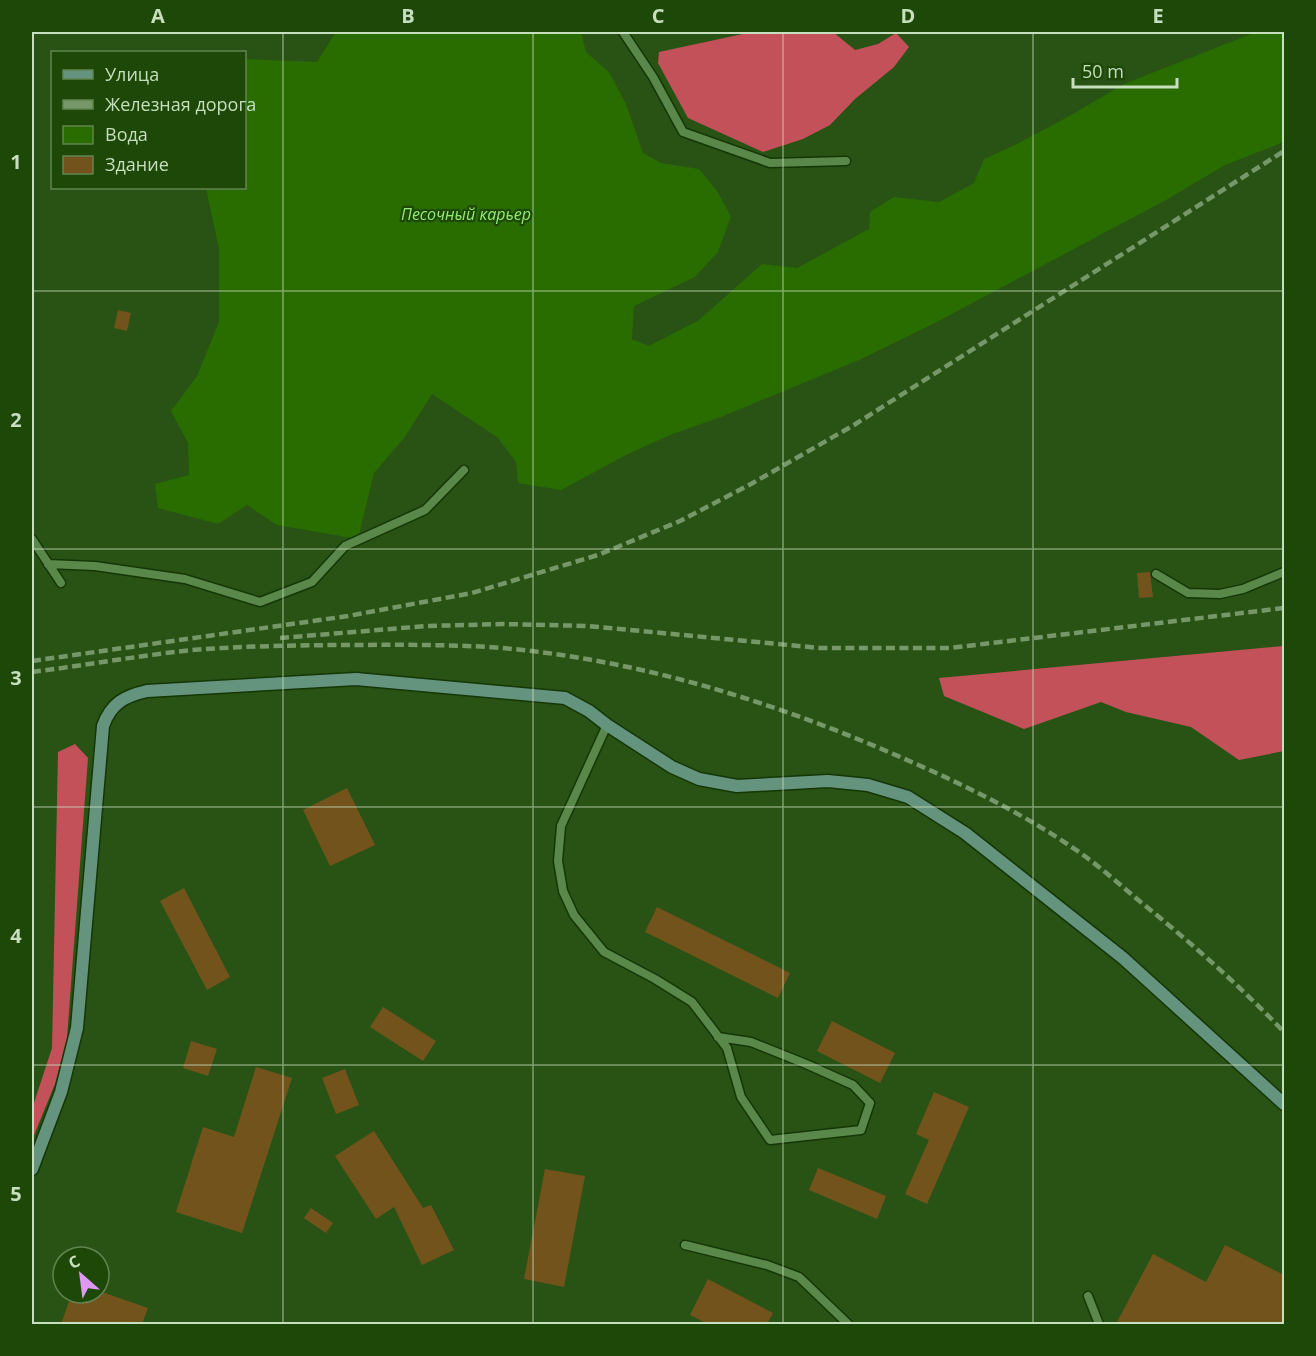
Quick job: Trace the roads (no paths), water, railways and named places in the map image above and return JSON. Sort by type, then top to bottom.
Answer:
[{"type":"street","points":[[32,1169],[61,1092],[77,1028],[103,726],[107,713],[115,703],[130,695],[147,691],[356,679],[565,698],[590,711],[607,725],[672,767],[699,779],[737,786],[828,781],[868,785],[908,797],[965,833],[1123,958],[1284,1104]]},
{"type":"lane","points":[[623,32],[654,77],[683,132],[770,163],[846,161]]},
{"type":"lane","points":[[48,564],[95,566],[185,579],[260,602],[312,582],[345,546],[425,510],[464,470]]},
{"type":"lane","points":[[32,539],[61,582]]},
{"type":"lane","points":[[1156,574],[1188,593],[1220,594],[1243,589],[1284,572]]},
{"type":"lane","points":[[607,725],[561,826],[558,861],[562,891],[574,915],[604,952],[692,1002],[718,1037],[727,1048],[741,1097],[770,1140],[861,1130],[870,1103],[853,1085],[752,1042],[718,1037]]},
{"type":"lane","points":[[685,1245],[767,1265],[799,1277],[848,1324]]},
{"type":"lane","points":[[1088,1296],[1099,1324]]},
{"type":"water","name":"Песочный карьер","points":[[336,32],[581,32],[586,52],[609,72],[626,104],[643,153],[661,163],[699,169],[717,191],[731,216],[718,252],[695,277],[634,306],[632,339],[649,346],[699,320],[762,264],[797,268],[869,229],[870,212],[894,197],[939,202],[974,183],[984,159],[1073,114],[1124,84],[1256,32],[1284,32],[1284,142],[1225,165],[1166,200],[933,324],[859,360],[721,417],[670,435],[628,454],[561,490],[518,483],[516,462],[497,437],[432,394],[404,438],[374,473],[358,539],[277,525],[247,505],[218,524],[158,508],[155,484],[189,475],[188,443],[171,411],[197,376],[219,322],[219,249],[206,189],[246,189],[246,59],[317,62]]},
{"type":"railway","points":[[32,661],[348,616],[472,593],[598,555],[680,521],[751,484],[854,425],[1284,151]]},
{"type":"railway","points":[[280,638],[427,626],[503,624],[588,626],[820,648],[950,648],[1284,608]]},
{"type":"railway","points":[[32,672],[174,652],[213,649],[331,645],[430,645],[541,652],[644,670],[694,683],[843,733],[963,786],[1034,823],[1086,857],[1156,915],[1231,980],[1284,1032]]}]
